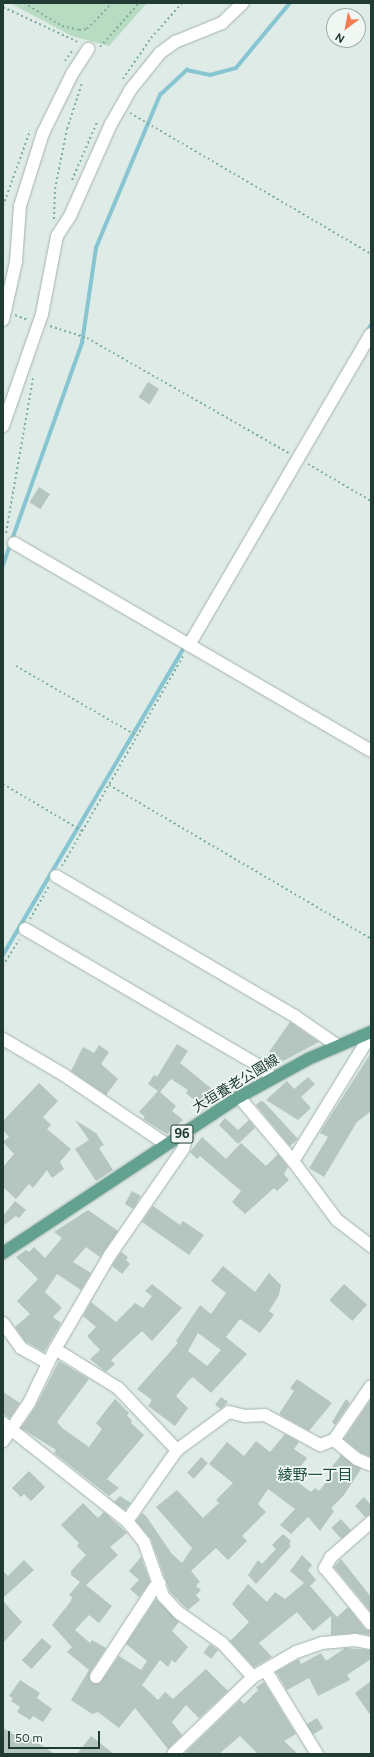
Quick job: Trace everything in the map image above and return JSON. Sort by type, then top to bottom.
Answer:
[{"type":"main road","name":"大垣養老公園線","points":[[3,1253],[239,1097],[273,1078],[338,1046],[371,1033]]},
{"type":"street","points":[[3,426],[39,324],[57,236],[70,216],[111,124],[131,89],[160,53],[176,42],[222,23],[243,3]]},
{"type":"street","points":[[4,316],[20,238],[20,206],[43,133],[72,74],[90,47]]},
{"type":"street","points":[[189,645],[371,334]]},
{"type":"street","points":[[14,543],[371,750]]},
{"type":"street","points":[[56,876],[296,1017],[338,1046]]},
{"type":"street","points":[[25,929],[258,1065],[273,1078]]},
{"type":"street","points":[[293,1161],[371,1033]]},
{"type":"street","points":[[3,1039],[64,1075],[166,1144]]},
{"type":"street","points":[[239,1097],[293,1161],[337,1220],[371,1246]]},
{"type":"street","points":[[3,1441],[7,1426],[29,1403],[55,1349],[110,1255],[183,1149],[189,1130]]},
{"type":"street","points":[[3,1323],[21,1348],[48,1363]]},
{"type":"street","points":[[55,1349],[118,1388],[177,1450]]},
{"type":"street","points":[[127,1521],[177,1450],[229,1412],[245,1416],[265,1415],[320,1445],[334,1440],[371,1386]]},
{"type":"street","points":[[7,1426],[127,1521],[144,1542],[160,1583],[163,1596],[179,1613],[222,1643],[253,1677]]},
{"type":"street","points":[[334,1440],[357,1459],[371,1465]]},
{"type":"street","points":[[371,1522],[331,1557],[325,1568],[371,1624]]},
{"type":"street","points":[[96,1677],[155,1587],[160,1583]]},
{"type":"street","points":[[173,1754],[253,1677],[266,1671],[296,1652],[322,1643],[355,1640],[371,1643]]},
{"type":"street","points":[[266,1671],[317,1754]]},
{"type":"path","points":[[24,3],[62,26],[79,30],[87,30],[112,3]]},
{"type":"path","points":[[3,6],[90,47],[139,3]]},
{"type":"path","points":[[142,121],[371,254]]},
{"type":"path","points":[[4,316],[78,334],[87,338],[371,501]]},
{"type":"path","points":[[14,543],[6,535],[6,526],[34,371]]},
{"type":"path","points":[[189,645],[109,785],[371,939]]},
{"type":"path","points":[[16,666],[137,736]]},
{"type":"path","points":[[3,784],[82,831]]},
{"type":"green space","points":[[10,3],[147,3],[109,46],[72,36]]},
{"type":"building","points":[[148,382],[159,389],[149,404],[138,397]]},
{"type":"building","points":[[39,487],[50,494],[40,509],[29,502]]},
{"type":"building","points":[[290,1022],[319,1042],[272,1067],[264,1059]]},
{"type":"building","points":[[177,1044],[188,1051],[180,1063],[212,1089],[215,1086],[225,1095],[216,1102],[213,1099],[204,1109],[186,1093],[188,1090],[171,1079],[160,1092],[176,1106],[172,1111],[183,1120],[167,1134],[143,1119],[145,1117],[139,1112],[158,1091],[148,1084],[154,1075],[157,1077]]},
{"type":"building","points":[[99,1045],[109,1052],[101,1064],[118,1079],[106,1095],[71,1071],[83,1047],[94,1053]]},
{"type":"building","points":[[371,1053],[371,1111],[357,1122],[324,1177],[309,1168],[328,1137],[320,1133]]},
{"type":"building","points":[[308,1077],[315,1084],[301,1097],[311,1108],[298,1120],[266,1100],[287,1081],[294,1089]]},
{"type":"building","points":[[39,1083],[58,1101],[43,1117],[51,1125],[47,1129],[71,1149],[60,1162],[64,1169],[52,1178],[47,1170],[33,1188],[29,1184],[16,1199],[3,1187],[3,1167],[14,1154],[3,1142],[9,1137],[3,1130],[3,1121]]},
{"type":"building","points":[[260,1101],[264,1102],[298,1139],[290,1146],[256,1105]]},
{"type":"building","points":[[225,1118],[238,1130],[249,1120],[255,1128],[238,1144],[219,1125]]},
{"type":"building","points":[[75,1120],[96,1133],[104,1145],[99,1148],[113,1170],[96,1181],[75,1149],[89,1140]]},
{"type":"building","points":[[202,1137],[226,1159],[241,1143],[266,1166],[278,1154],[288,1167],[284,1174],[289,1180],[277,1191],[274,1188],[245,1214],[232,1202],[241,1191],[200,1156],[197,1159],[190,1152]]},
{"type":"building","points":[[132,1191],[141,1196],[133,1209],[125,1204]]},
{"type":"building","points":[[15,1201],[26,1210],[19,1218],[16,1216],[3,1226],[3,1216]]},
{"type":"building","points":[[153,1206],[180,1225],[183,1221],[204,1235],[189,1255],[142,1222]]},
{"type":"building","points":[[88,1210],[118,1231],[100,1257],[86,1247],[73,1262],[91,1273],[81,1290],[57,1274],[45,1292],[62,1308],[53,1317],[61,1323],[44,1352],[25,1341],[15,1327],[30,1314],[17,1301],[38,1279],[16,1257],[26,1250],[29,1252],[34,1247],[45,1258],[62,1238],[54,1232]]},
{"type":"building","points":[[121,1252],[128,1257],[126,1260],[130,1264],[122,1274],[112,1266]]},
{"type":"building","points":[[223,1266],[255,1292],[269,1273],[281,1285],[279,1295],[269,1311],[274,1315],[260,1333],[240,1319],[226,1337],[247,1354],[211,1393],[193,1377],[176,1396],[188,1408],[175,1426],[148,1406],[152,1400],[137,1389],[178,1343],[176,1341],[200,1305],[211,1314],[226,1293],[211,1281]],"holes":[[[198,1333],[221,1350],[207,1366],[188,1351]]]},
{"type":"building","points":[[152,1284],[182,1308],[152,1341],[142,1331],[111,1360],[115,1364],[106,1372],[90,1359],[100,1350],[87,1336],[96,1327],[83,1316],[91,1302],[116,1322],[135,1303],[143,1308],[152,1296],[145,1291]]},
{"type":"building","points":[[344,1284],[367,1305],[352,1321],[329,1300]]},
{"type":"building","points":[[59,1361],[89,1379],[57,1422],[62,1428],[89,1447],[102,1429],[96,1423],[115,1399],[129,1413],[127,1415],[132,1421],[131,1423],[144,1435],[107,1479],[119,1488],[109,1496],[54,1453],[56,1450],[21,1428],[36,1406]]},
{"type":"building","points":[[297,1379],[332,1403],[309,1431],[279,1414],[294,1391],[290,1388]]},
{"type":"building","points":[[3,1392],[20,1403],[10,1418],[3,1414]]},
{"type":"building","points":[[221,1397],[228,1402],[221,1409],[215,1405]]},
{"type":"building","points":[[346,1399],[350,1403],[335,1425],[332,1422]]},
{"type":"building","points":[[371,1399],[371,1457],[361,1453],[344,1439]]},
{"type":"building","points":[[285,1434],[299,1442],[294,1449],[307,1458],[292,1478],[311,1492],[315,1488],[319,1491],[335,1471],[331,1468],[341,1455],[361,1469],[344,1495],[331,1508],[334,1511],[320,1531],[308,1517],[291,1534],[280,1525],[295,1509],[268,1489],[258,1504],[266,1512],[242,1536],[247,1541],[228,1560],[216,1548],[191,1571],[200,1582],[196,1586],[201,1590],[196,1595],[200,1600],[188,1610],[170,1592],[151,1539],[136,1521],[142,1513],[146,1516],[172,1554],[182,1563],[192,1548],[156,1507],[177,1490],[203,1518],[219,1503],[216,1500],[233,1483],[209,1464],[227,1442],[244,1456],[256,1441],[270,1452]]},
{"type":"building","points":[[201,1457],[208,1463],[194,1479],[187,1473]]},
{"type":"building","points":[[29,1471],[45,1487],[31,1501],[24,1494],[21,1497],[12,1488]]},
{"type":"building","points":[[120,1496],[131,1503],[125,1510],[114,1502]]},
{"type":"building","points":[[364,1497],[371,1505],[371,1514],[365,1517],[355,1506]]},
{"type":"building","points":[[83,1503],[98,1518],[104,1512],[127,1533],[110,1547],[118,1555],[86,1585],[112,1606],[99,1623],[89,1615],[75,1630],[90,1643],[92,1640],[106,1648],[90,1673],[90,1681],[95,1684],[100,1683],[119,1656],[141,1670],[147,1661],[126,1644],[156,1599],[179,1622],[172,1631],[188,1647],[175,1663],[172,1660],[168,1667],[160,1660],[142,1685],[158,1700],[165,1692],[173,1699],[206,1669],[228,1691],[199,1718],[186,1705],[172,1722],[182,1735],[168,1749],[135,1708],[119,1728],[98,1712],[92,1714],[71,1700],[89,1670],[67,1652],[72,1647],[52,1625],[71,1601],[72,1597],[69,1595],[80,1582],[71,1575],[71,1571],[86,1555],[77,1546],[79,1543],[61,1525]]},
{"type":"building","points":[[341,1519],[351,1530],[341,1539],[331,1528]]},
{"type":"building","points":[[283,1534],[291,1541],[289,1544],[291,1546],[256,1584],[248,1575],[258,1560],[262,1564],[276,1549],[272,1545]]},
{"type":"building","points":[[302,1555],[312,1565],[308,1570],[316,1580],[310,1586],[337,1617],[348,1607],[365,1629],[371,1631],[371,1635],[355,1633],[331,1635],[331,1616],[313,1631],[297,1612],[259,1643],[272,1657],[254,1667],[230,1641],[249,1622],[232,1604],[248,1584],[267,1602],[275,1592],[285,1599],[304,1583],[290,1571]]},
{"type":"building","points":[[141,1557],[150,1582],[139,1597],[130,1589],[139,1580],[129,1571]]},
{"type":"building","points":[[341,1559],[371,1597],[371,1612],[334,1567]]},
{"type":"building","points":[[24,1560],[34,1570],[3,1598],[3,1571],[8,1576]]},
{"type":"building","points":[[3,1601],[22,1622],[3,1643]]},
{"type":"building","points":[[42,1638],[52,1647],[32,1669],[22,1660]]},
{"type":"building","points":[[210,1644],[218,1650],[211,1659],[203,1653]]},
{"type":"building","points":[[345,1648],[371,1650],[371,1659],[347,1675],[350,1680],[318,1696],[309,1678],[287,1690],[276,1672],[299,1659],[301,1664],[321,1653],[326,1661]]},
{"type":"building","points":[[20,1680],[40,1693],[37,1698],[52,1709],[43,1722],[33,1716],[30,1720],[17,1712],[20,1707],[11,1701],[13,1698],[9,1696]]},
{"type":"building","points":[[371,1681],[371,1716],[355,1693]]},
{"type":"building","points":[[264,1682],[296,1734],[284,1741],[298,1754],[258,1754],[240,1736],[219,1754],[188,1754],[186,1752],[240,1700],[244,1704],[258,1690],[256,1687]]},
{"type":"building","points":[[317,1718],[323,1728],[313,1734],[307,1724]]},
{"type":"building","points":[[3,1728],[21,1739],[24,1734],[55,1754],[3,1754]]},
{"type":"building","points":[[91,1736],[114,1754],[77,1754]]},
{"type":"waterway","points":[[3,565],[82,343],[96,248],[160,95],[187,70],[210,75],[236,68],[290,3]]},
{"type":"waterway","points":[[367,332],[371,325]]},
{"type":"waterway","points":[[3,955],[185,646]]},
{"type":"district","name":"綾野一丁目","points":[[315,1476]]}]
